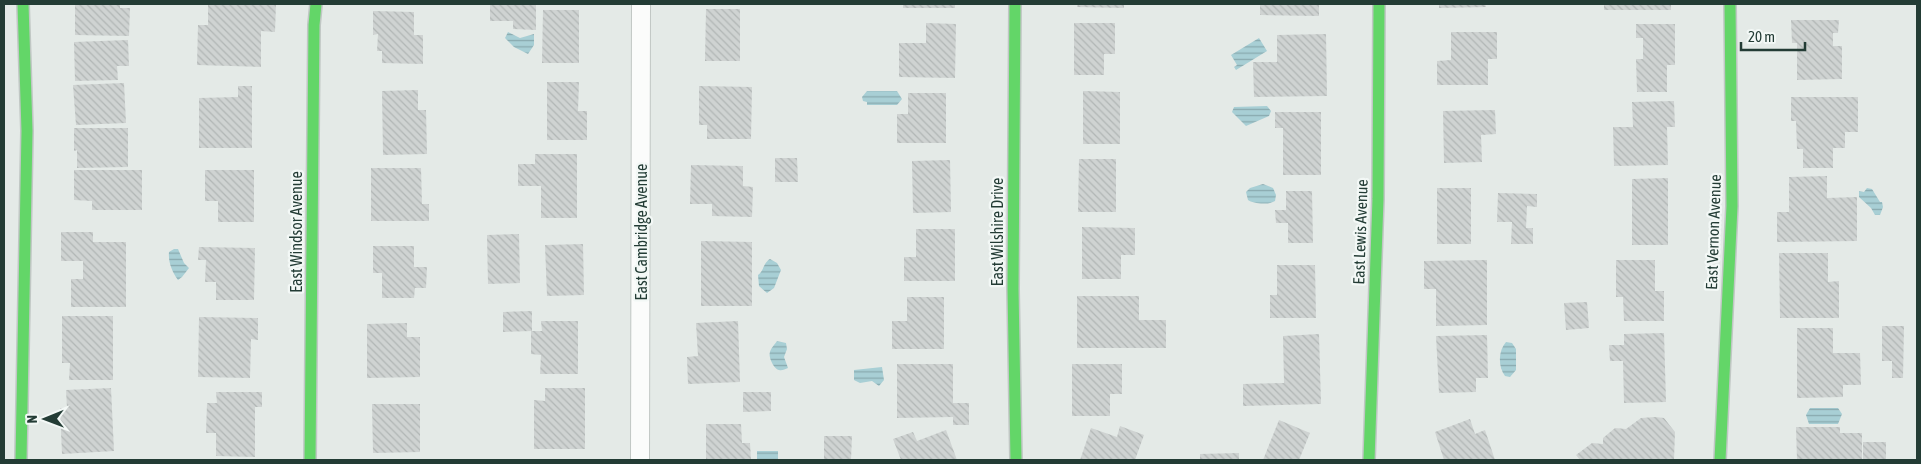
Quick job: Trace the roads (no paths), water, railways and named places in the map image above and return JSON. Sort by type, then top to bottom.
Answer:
[{"type":"street","points":[[21,460],[26,131],[23,4]]},
{"type":"street","name":"East Windsor Avenue","points":[[310,460],[314,25],[316,4]]},
{"type":"street","name":"East Cambridge Avenue","points":[[640,460],[641,4]]},
{"type":"street","name":"East Wilshire Drive","points":[[1015,4],[1013,389],[1016,460]]},
{"type":"street","name":"East Lewis Avenue","points":[[1369,460],[1378,199],[1379,4]]},
{"type":"street","name":"East Vernon Avenue","points":[[1720,460],[1732,206],[1730,4]]},
{"type":"water","points":[[508,32],[520,38],[534,34],[534,45],[528,54],[514,47],[505,38]]},
{"type":"water","points":[[1259,38],[1267,51],[1236,70],[1234,67],[1237,65],[1231,55]]},
{"type":"water","points":[[867,91],[897,91],[902,99],[897,105],[867,105],[867,102],[863,101],[862,97]]},
{"type":"water","points":[[1267,106],[1271,111],[1269,116],[1246,126],[1232,112],[1234,107]]},
{"type":"water","points":[[1263,184],[1273,188],[1276,195],[1275,201],[1261,203],[1248,200],[1246,192],[1250,188]]},
{"type":"water","points":[[1867,188],[1872,189],[1880,202],[1882,202],[1883,207],[1880,215],[1875,215],[1871,208],[1859,197],[1859,191],[1864,192]]},
{"type":"water","points":[[178,249],[184,263],[189,268],[178,280],[172,270],[169,259],[169,252]]},
{"type":"water","points":[[770,259],[777,263],[781,270],[774,288],[767,293],[759,286],[758,275]]},
{"type":"water","points":[[777,341],[786,343],[787,349],[784,357],[788,368],[782,370],[775,367],[770,357]]},
{"type":"water","points":[[1506,342],[1512,343],[1516,349],[1516,370],[1510,377],[1505,376],[1500,364],[1501,350]]},
{"type":"water","points":[[882,367],[884,380],[879,386],[872,381],[860,383],[854,380],[854,370]]},
{"type":"water","points":[[1810,408],[1838,408],[1842,414],[1838,424],[1809,424],[1806,415]]},
{"type":"water","points":[[757,451],[778,451],[778,460],[757,460]]}]
